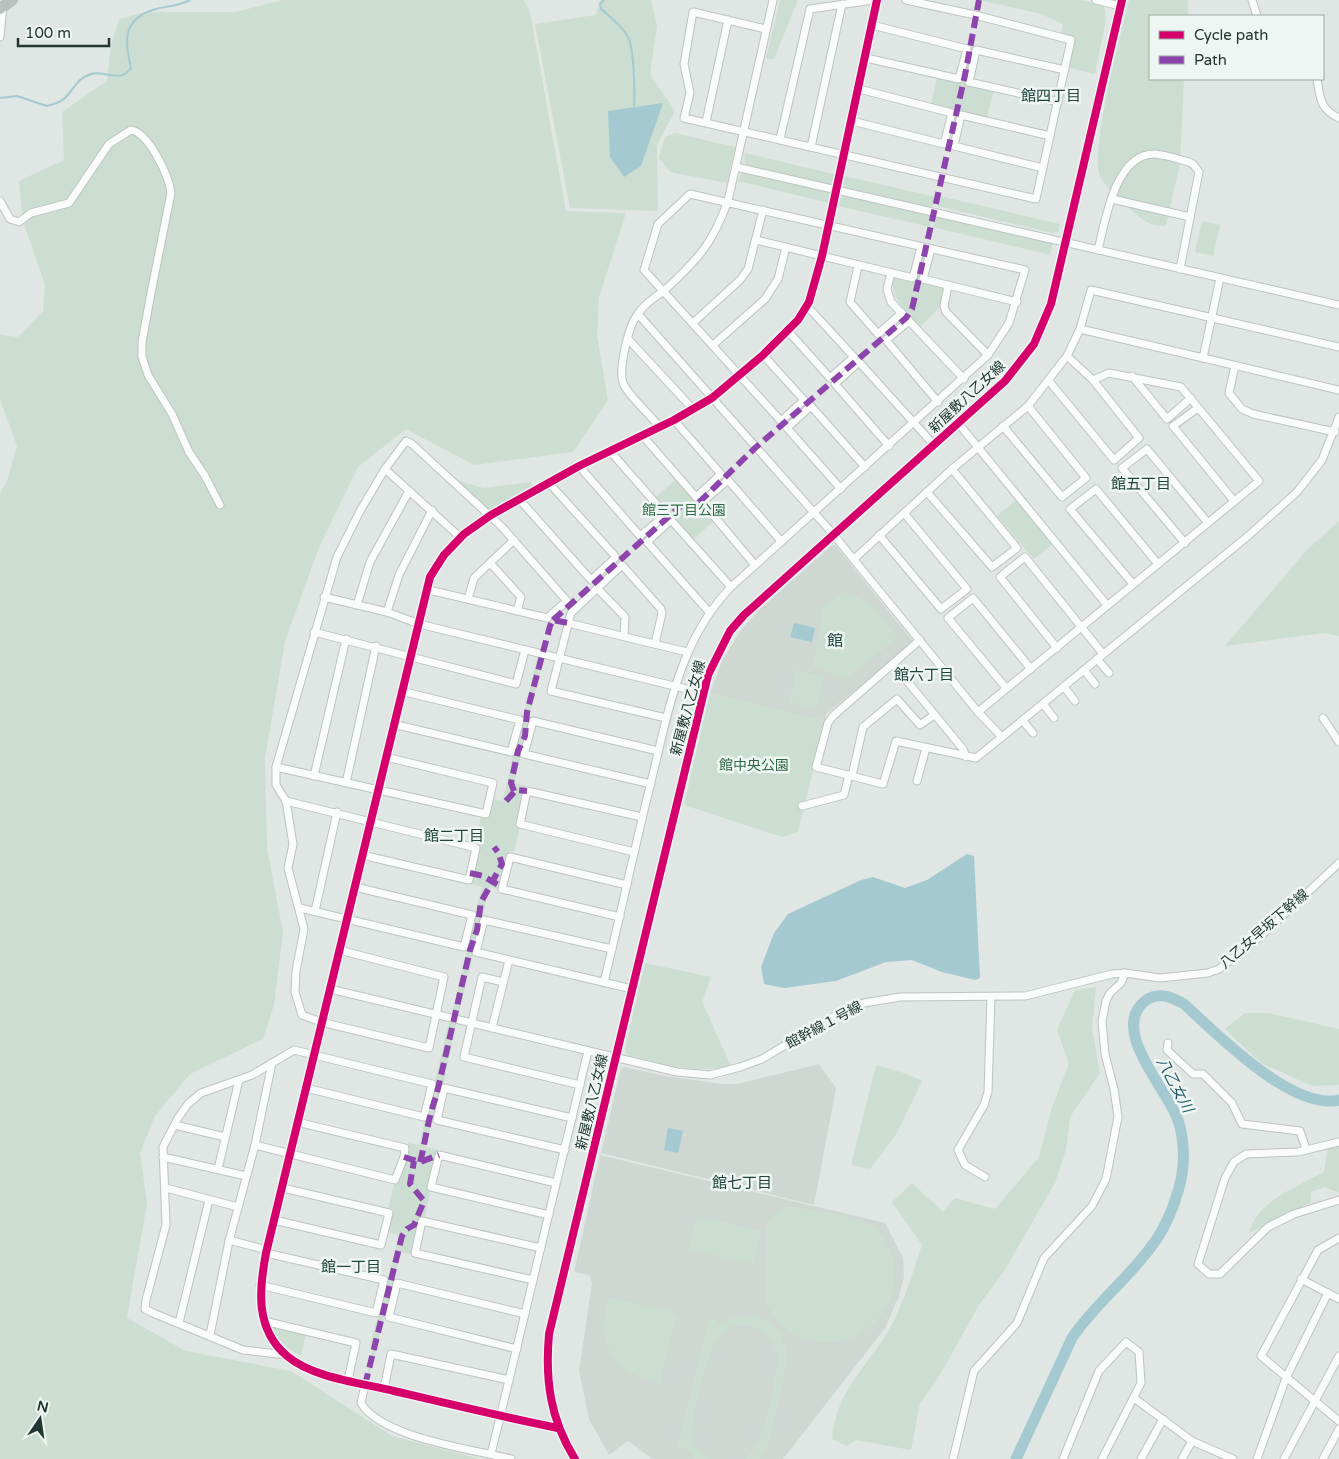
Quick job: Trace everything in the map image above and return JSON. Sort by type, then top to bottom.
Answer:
[{"type":"street","points":[[660,427],[623,384],[623,363],[632,320],[641,308],[664,291],[703,253],[719,225],[728,201],[773,0]]},
{"type":"street","points":[[558,1428],[365,1385],[309,1370],[286,1355],[270,1335],[260,1305],[260,1285],[289,1154],[430,577],[461,538],[491,515],[579,466],[674,420],[712,398],[788,331],[807,306],[822,256],[866,58],[875,0],[810,9],[780,139]]},
{"type":"street","points":[[766,29],[694,12],[684,64],[690,93],[684,118],[1036,199],[1071,40],[975,15],[906,0]]},
{"type":"street","points":[[1096,0],[1121,3]]},
{"type":"street","points":[[1252,0],[1257,15]]},
{"type":"street","name":"新屋敷八乙女線","points":[[575,1459],[558,1428],[549,1386],[549,1334],[703,693],[713,661],[730,631],[757,602],[1009,376],[1034,344],[1046,320],[1066,243],[1121,3]]},
{"type":"street","points":[[811,147],[842,4]]},
{"type":"street","points":[[0,37],[5,5]]},
{"type":"street","points":[[706,122],[728,20]]},
{"type":"street","points":[[866,58],[959,79],[967,49],[872,25]]},
{"type":"street","points":[[1058,102],[969,82],[976,50],[1065,70]]},
{"type":"street","points":[[1317,80],[1321,104],[1325,110],[1339,118]]},
{"type":"street","points":[[852,121],[944,144],[952,113],[859,90]]},
{"type":"street","points":[[1043,168],[954,146],[961,115],[1050,136]]},
{"type":"street","points":[[0,201],[10,219],[19,222],[31,213],[69,203],[109,144],[131,130],[141,136],[161,162],[170,182],[171,193],[142,342],[142,357],[148,375],[172,414],[188,452],[205,476],[220,505]]},
{"type":"street","points":[[1098,250],[1112,199],[1122,174],[1141,158],[1155,154],[1189,162],[1199,172],[1180,269]]},
{"type":"street","points":[[736,167],[1339,305]]},
{"type":"street","points":[[604,982],[666,718],[687,652],[710,612],[731,587],[988,356],[1009,323],[1017,302],[1025,270],[728,201],[690,194],[658,224],[644,270],[694,322],[739,376],[781,421],[804,400],[763,354]]},
{"type":"street","points":[[1112,199],[1190,217]]},
{"type":"street","points":[[694,322],[740,280],[748,269],[763,210]]},
{"type":"street","points":[[756,240],[913,278],[921,247]]},
{"type":"street","points":[[713,345],[765,300],[778,279],[786,247]]},
{"type":"street","points":[[931,249],[923,279],[1017,302]]},
{"type":"street","points":[[858,266],[850,302],[878,334],[902,313]]},
{"type":"street","points":[[891,273],[888,296],[964,379]]},
{"type":"street","points":[[1203,358],[1220,278]]},
{"type":"street","points":[[948,286],[944,306],[946,312],[988,356]]},
{"type":"street","points":[[854,559],[879,534],[952,469],[1028,406],[1067,356],[1080,329],[1091,290],[1339,347]]},
{"type":"street","points":[[788,331],[830,378],[854,357],[807,306]]},
{"type":"street","points":[[638,314],[833,534],[978,712],[1002,737]]},
{"type":"street","points":[[909,320],[886,340],[938,402]]},
{"type":"street","points":[[1080,329],[1339,390]]},
{"type":"street","points":[[628,339],[692,408]]},
{"type":"street","points":[[1049,381],[1114,460],[1139,438],[1093,380],[1067,356]]},
{"type":"street","points":[[889,446],[835,384],[859,362],[934,445]]},
{"type":"street","points":[[1235,366],[1229,393],[1242,409],[1254,414],[1335,432]]},
{"type":"street","points":[[978,712],[1259,481],[1181,387],[1132,376],[1106,373],[1093,380]]},
{"type":"street","points":[[1132,376],[1167,419],[1191,398]]},
{"type":"street","points":[[841,489],[787,428],[811,406],[865,467]]},
{"type":"street","points":[[1003,426],[1062,497],[1086,478],[1028,406]]},
{"type":"street","points":[[1198,408],[1173,426],[1234,501]]},
{"type":"street","points":[[920,640],[879,674],[830,720],[816,767],[882,784],[896,741],[976,758],[1248,536],[1297,492],[1322,460],[1335,432],[1339,417]]},
{"type":"street","points":[[642,435],[696,497],[721,474],[674,420]]},
{"type":"street","points":[[958,423],[1108,605]]},
{"type":"street","points":[[339,950],[444,977],[429,1048],[321,1022],[302,1014],[296,992],[296,971],[304,937],[300,908],[288,868],[293,844],[286,801],[276,785],[276,767],[324,597],[342,544],[385,470],[406,442],[412,444],[491,515],[567,601],[547,618],[428,590]]},
{"type":"street","points":[[1185,543],[1122,468],[1147,449],[1208,523]]},
{"type":"street","points":[[579,466],[640,536],[666,515],[610,451]]},
{"type":"street","points":[[928,492],[992,568],[1017,548],[952,469]]},
{"type":"street","points":[[385,470],[432,510],[461,538]]},
{"type":"street","points":[[756,565],[702,502],[728,480],[781,542]]},
{"type":"street","points":[[519,499],[592,580],[616,557],[549,483]]},
{"type":"street","points":[[1133,584],[1070,509],[1096,489],[1158,564]]},
{"type":"street","points":[[357,605],[370,562],[410,491]]},
{"type":"street","points":[[387,612],[399,575],[432,510]]},
{"type":"street","points":[[879,534],[941,609],[967,589],[904,513]]},
{"type":"street","points":[[710,612],[647,542],[670,520],[731,587]]},
{"type":"street","points":[[468,600],[474,578],[491,564],[514,540]]},
{"type":"street","points":[[1057,648],[1000,577],[1025,557],[1082,627],[1109,673]]},
{"type":"street","points":[[491,564],[521,597],[517,611]]},
{"type":"street","points":[[655,644],[662,613],[661,609],[622,565],[571,613],[551,691],[666,718]]},
{"type":"street","points":[[597,588],[625,617],[624,636]]},
{"type":"street","points":[[324,597],[387,612],[419,624],[703,693]]},
{"type":"street","points":[[1006,688],[948,618],[973,598],[1031,669]]},
{"type":"street","points":[[568,623],[687,652]]},
{"type":"street","points":[[314,632],[376,646],[410,657],[516,684],[525,650]]},
{"type":"street","points":[[314,776],[346,639]]},
{"type":"street","points":[[346,783],[376,646]]},
{"type":"street","points":[[893,664],[963,749],[966,757]]},
{"type":"street","points":[[1084,670],[1095,684]]},
{"type":"street","points":[[1064,687],[1075,701]]},
{"type":"street","points":[[393,724],[511,752],[520,720],[401,691]]},
{"type":"street","points":[[802,806],[844,795],[851,776],[863,727],[896,699],[920,725],[934,715]]},
{"type":"street","points":[[1043,704],[1054,718]]},
{"type":"street","points":[[1323,718],[1339,742]]},
{"type":"street","points":[[651,784],[524,754],[533,721],[658,751]]},
{"type":"street","points":[[1022,721],[1033,733]]},
{"type":"street","points":[[917,781],[926,748]]},
{"type":"street","points":[[276,767],[486,814],[493,783],[386,757]]},
{"type":"street","points":[[634,852],[520,824],[527,791],[642,817]]},
{"type":"street","points":[[286,801],[370,820],[476,848],[469,880],[362,856]]},
{"type":"street","points":[[315,911],[337,812]]},
{"type":"street","points":[[620,917],[502,889],[510,857],[627,884]]},
{"type":"street","name":"八乙女早坂下幹線","points":[[1125,973],[1160,978],[1200,974],[1219,969],[1261,936],[1339,863]]},
{"type":"street","points":[[300,908],[464,948],[472,915],[355,887]]},
{"type":"street","points":[[612,949],[484,920],[476,952],[632,989]]},
{"type":"street","points":[[492,1028],[509,960]]},
{"type":"street","points":[[953,1459],[974,1371],[1016,1323],[1044,1258],[1092,1206],[1106,1179],[1118,1117],[1103,1041],[1102,1016],[1110,993],[1121,983],[1125,973]]},
{"type":"street","name":"館幹線１号線","points":[[330,989],[692,1075],[724,1072],[762,1059],[841,1012],[864,1002],[900,997],[1025,996],[1044,993],[1099,977],[1125,973]]},
{"type":"street","points":[[503,982],[482,977],[464,1057],[580,1085]]},
{"type":"street","points":[[985,1177],[965,1165],[958,1150],[984,1105],[988,1092],[991,997]]},
{"type":"street","points":[[1168,1043],[1167,1050],[1193,1074],[1203,1074],[1232,1103],[1242,1124],[1300,1131],[1306,1149]]},
{"type":"street","points":[[286,1355],[243,1350],[145,1309],[165,1230],[166,1188],[163,1146],[174,1125],[188,1104],[196,1096],[239,1080],[294,1050],[314,1053],[432,1084],[424,1117],[306,1088]]},
{"type":"street","points":[[490,1454],[501,1416],[588,1051]]},
{"type":"street","points":[[210,1335],[229,1240],[255,1145],[272,1063]]},
{"type":"street","points":[[218,1169],[239,1080]]},
{"type":"street","points":[[565,1150],[438,1120],[444,1088],[572,1118]]},
{"type":"street","points":[[255,1145],[395,1180],[404,1157],[404,1148],[297,1122]]},
{"type":"street","points":[[174,1125],[225,1137]]},
{"type":"street","points":[[1339,1142],[1288,1154],[1246,1154],[1234,1162],[1225,1178],[1198,1258],[1201,1268],[1209,1274],[1220,1274],[1268,1227],[1294,1214],[1339,1200]]},
{"type":"street","points":[[549,1215],[431,1187],[439,1156],[556,1184]]},
{"type":"street","points":[[163,1157],[246,1176]]},
{"type":"street","points":[[166,1188],[238,1207]]},
{"type":"street","points":[[274,1220],[380,1245],[389,1213],[283,1188]]},
{"type":"street","points":[[179,1323],[209,1200]]},
{"type":"street","points":[[533,1280],[415,1253],[422,1221],[541,1248]]},
{"type":"street","points":[[1339,1238],[1318,1250],[1261,1356],[1339,1421]]},
{"type":"street","points":[[229,1240],[267,1252],[384,1280],[376,1313],[260,1285]]},
{"type":"street","points":[[1301,1279],[1339,1299]]},
{"type":"street","points":[[516,1349],[390,1316],[397,1283],[525,1314]]},
{"type":"street","points":[[1257,1459],[1286,1378],[1328,1293]]},
{"type":"street","points":[[264,1321],[356,1343],[348,1380]]},
{"type":"street","points":[[1063,1459],[1099,1371],[1126,1342],[1139,1352],[1142,1383],[1102,1459]]},
{"type":"street","points":[[384,1389],[391,1354],[509,1380]]},
{"type":"street","points":[[1284,1459],[1339,1356]]},
{"type":"street","points":[[365,1385],[361,1403],[366,1410],[383,1423],[420,1438],[511,1459]]},
{"type":"street","points":[[1134,1398],[1192,1441],[1223,1457],[1234,1459]]},
{"type":"street","points":[[1141,1459],[1163,1419]]},
{"type":"street","points":[[1323,1459],[1339,1429]]},
{"type":"street","points":[[1182,1459],[1192,1441]]},
{"type":"shaded area","points":[[835,545],[912,640],[912,644],[826,714],[825,721],[710,693],[722,661],[741,630],[761,608],[831,546]]},
{"type":"shaded area","points":[[819,1064],[836,1088],[814,1205],[601,1153],[621,1069],[624,1067],[665,1076],[722,1084],[738,1084]]},
{"type":"shaded area","points":[[600,1155],[885,1223],[903,1258],[904,1277],[899,1296],[885,1328],[783,1459],[652,1459],[630,1442],[626,1442],[609,1455],[589,1419],[579,1371],[592,1283],[589,1275],[574,1272]]},
{"type":"green space","points":[[282,0],[524,0],[530,12],[566,211],[626,213],[599,297],[597,336],[608,400],[573,452],[474,465],[406,429],[358,467],[320,545],[285,641],[265,758],[267,848],[283,932],[274,1005],[263,1039],[190,1074],[155,1116],[140,1153],[147,1203],[127,1318],[186,1351],[291,1371],[392,1436],[480,1459],[0,1459],[0,494],[7,481],[17,446],[0,399],[0,335],[18,337],[43,311],[45,285],[23,221],[19,181],[64,160],[62,112],[107,81],[111,45],[119,19],[145,12],[236,12]]},
{"type":"green space","points":[[600,0],[651,0],[657,26],[650,74],[675,111],[657,145],[658,211],[570,208],[535,24],[596,15]]},
{"type":"green space","points":[[780,0],[798,0],[774,59],[766,58]]},
{"type":"green space","points":[[979,0],[1081,0],[1104,6],[1106,19],[1095,74],[1069,68],[1073,37],[1061,34],[1063,24],[1041,14]]},
{"type":"green space","points":[[1129,0],[1188,0],[1188,15],[1149,15],[1149,80],[1184,80],[1180,164],[1166,225],[1151,224],[1142,219],[1114,194],[1101,178],[1098,164],[1099,144],[1102,119]]},
{"type":"green space","points":[[968,46],[974,47],[965,84],[994,90],[987,117],[931,105],[937,77],[960,83]]},
{"type":"green space","points":[[675,133],[735,147],[727,183],[670,172],[659,158],[665,137]]},
{"type":"green space","points":[[745,153],[837,175],[835,182],[831,185],[746,165],[744,160]]},
{"type":"green space","points":[[744,171],[829,192],[831,196],[829,203],[738,181]]},
{"type":"green space","points":[[844,176],[936,197],[934,204],[930,207],[845,188],[843,183]]},
{"type":"green space","points":[[844,196],[929,215],[932,219],[930,227],[838,206],[840,199]]},
{"type":"green space","points":[[940,196],[1060,224],[1058,232],[1052,233],[937,206]]},
{"type":"green space","points":[[939,216],[1053,243],[1050,255],[933,227],[935,218]]},
{"type":"green space","points":[[1202,221],[1220,225],[1213,256],[1195,252]]},
{"type":"green space","points":[[922,253],[927,255],[921,281],[945,288],[941,306],[920,327],[896,298],[893,285],[894,277],[914,281]]},
{"type":"green space","points":[[452,479],[484,488],[531,482],[533,486],[489,512]]},
{"type":"green space","name":"館三丁目公園","points":[[676,479],[714,521],[692,540],[655,498]]},
{"type":"green space","points":[[1017,499],[1053,544],[1034,559],[997,516]]},
{"type":"green space","points":[[1339,521],[1339,636],[1324,633],[1225,646],[1306,551]]},
{"type":"green space","points":[[845,591],[869,603],[898,637],[845,680],[813,666],[823,608]]},
{"type":"green space","points":[[538,654],[544,655],[529,718],[531,718],[514,783],[526,786],[516,825],[520,827],[514,852],[509,851],[500,889],[489,887],[475,955],[473,955],[459,1012],[453,1011],[467,950],[465,949],[482,887],[470,884],[479,846],[475,844],[481,817],[486,818],[491,799],[503,801]]},
{"type":"green space","points":[[796,670],[824,677],[817,708],[789,702]]},
{"type":"green space","name":"館中央公園","points":[[710,693],[825,721],[798,832],[782,837],[684,805]]},
{"type":"green space","points":[[645,963],[711,977],[702,1002],[731,1066],[704,1069],[679,1067],[628,1055],[625,1049]]},
{"type":"green space","points":[[1096,987],[1092,1029],[1100,1073],[1070,1117],[1066,1150],[1055,1183],[1004,1271],[979,1305],[937,1380],[920,1403],[911,1450],[856,1440],[847,1446],[832,1439],[835,1422],[846,1393],[890,1328],[904,1298],[922,1245],[892,1202],[912,1183],[943,1212],[955,1198],[995,1209],[1039,1157],[1052,1107],[1069,1064],[1057,1030],[1075,990]]},
{"type":"green space","points":[[1245,1013],[1269,1013],[1339,1029],[1339,1085],[1312,1086],[1261,1063],[1225,1029]]},
{"type":"green space","points":[[449,1022],[456,1024],[436,1119],[433,1119],[426,1147],[438,1150],[425,1217],[420,1216],[412,1254],[400,1252],[386,1316],[384,1316],[369,1378],[366,1378],[373,1347],[370,1346],[399,1235],[388,1232],[393,1210],[388,1209],[394,1184],[398,1184],[408,1143],[420,1145],[433,1082],[435,1082]]},
{"type":"green space","points":[[876,1065],[907,1074],[922,1081],[897,1133],[870,1169],[852,1165],[852,1161]]},
{"type":"green space","points":[[1328,1147],[1339,1147],[1339,1193],[1325,1187],[1311,1192],[1311,1202],[1249,1233],[1253,1222],[1269,1203],[1324,1172]]},
{"type":"green space","points":[[785,1207],[844,1216],[867,1223],[880,1232],[884,1238],[891,1252],[895,1272],[893,1290],[886,1308],[875,1322],[861,1333],[843,1340],[825,1343],[805,1339],[787,1330],[770,1310],[767,1304],[767,1226],[769,1220]]},
{"type":"green space","points":[[697,1216],[761,1231],[753,1264],[689,1249]]},
{"type":"green space","points":[[608,1297],[669,1311],[676,1316],[660,1384],[629,1372],[611,1354],[606,1343],[604,1330]]},
{"type":"green space","points":[[749,1315],[766,1320],[777,1329],[783,1340],[786,1353],[783,1382],[767,1449],[760,1459],[745,1459],[752,1452],[763,1429],[778,1363],[777,1352],[765,1334],[756,1328],[736,1326],[726,1330],[717,1338],[710,1354],[698,1398],[692,1430],[693,1439],[697,1447],[708,1459],[694,1459],[687,1449],[678,1447],[709,1318],[718,1320],[717,1325],[735,1317]]},
{"type":"green space","points":[[271,1325],[306,1334],[301,1356],[278,1340]]},
{"type":"water","points":[[663,103],[641,166],[624,177],[610,157],[608,111]]},
{"type":"water","points":[[794,623],[815,628],[812,642],[790,637]]},
{"type":"water","points":[[967,854],[974,856],[980,978],[975,980],[942,972],[912,960],[886,962],[836,981],[784,988],[764,984],[761,967],[774,933],[788,914],[861,880],[873,877],[905,888],[927,880]]},
{"type":"water","points":[[668,1128],[683,1131],[678,1153],[664,1150]]},
{"type":"waterway","points":[[0,98],[17,96],[47,106],[63,100],[79,81],[86,76],[96,73],[117,76],[127,73],[131,68],[127,48],[128,31],[137,18],[156,9],[177,5],[190,0]]},
{"type":"waterway","points":[[604,0],[600,4],[601,9],[623,29],[632,50],[634,106]]},
{"type":"waterway","name":"八乙女川","points":[[1016,1459],[1072,1338],[1156,1240],[1170,1215],[1179,1188],[1183,1154],[1178,1120],[1144,1060],[1137,1043],[1134,1028],[1136,1013],[1145,1001],[1155,996],[1170,997],[1179,1001],[1235,1050],[1278,1082],[1300,1094],[1320,1100],[1339,1100]]},
{"type":"marked path","points":[[553,620],[684,503],[690,511],[755,448],[906,318],[912,309],[965,75],[979,0]]},
{"type":"marked path","points":[[514,791],[511,783],[518,751],[525,736],[527,712],[550,626],[553,620],[568,623]]},
{"type":"marked path","points":[[506,801],[516,790],[527,791]]},
{"type":"marked path","points":[[420,1162],[470,950],[477,930],[481,902],[502,864],[494,847]]},
{"type":"marked path","points":[[470,873],[483,876],[502,887]]},
{"type":"marked path","points":[[404,1157],[420,1162],[439,1155]]},
{"type":"marked path","points":[[365,1385],[402,1236],[407,1229],[414,1225],[424,1201],[410,1184],[414,1161]]},
{"type":"cycle path","points":[[558,1428],[338,1379],[310,1370],[298,1363],[287,1356],[277,1345],[269,1334],[264,1321],[261,1295],[266,1253],[430,577],[444,555],[464,534],[491,515],[579,466],[674,420],[712,398],[763,355],[798,320],[809,302],[822,256],[877,0]]},
{"type":"cycle path","points":[[575,1459],[560,1429],[551,1399],[548,1367],[549,1334],[708,675],[730,631],[744,615],[1005,381],[1034,344],[1051,304],[1122,0]]},
{"type":"district","name":"館四丁目","points":[[1051,96]]},
{"type":"district","name":"館五丁目","points":[[1141,484]]},
{"type":"district","name":"館","points":[[835,641]]},
{"type":"district","name":"館六丁目","points":[[924,675]]},
{"type":"district","name":"館二丁目","points":[[454,836]]},
{"type":"district","name":"館七丁目","points":[[742,1183]]},
{"type":"district","name":"館一丁目","points":[[351,1267]]}]
